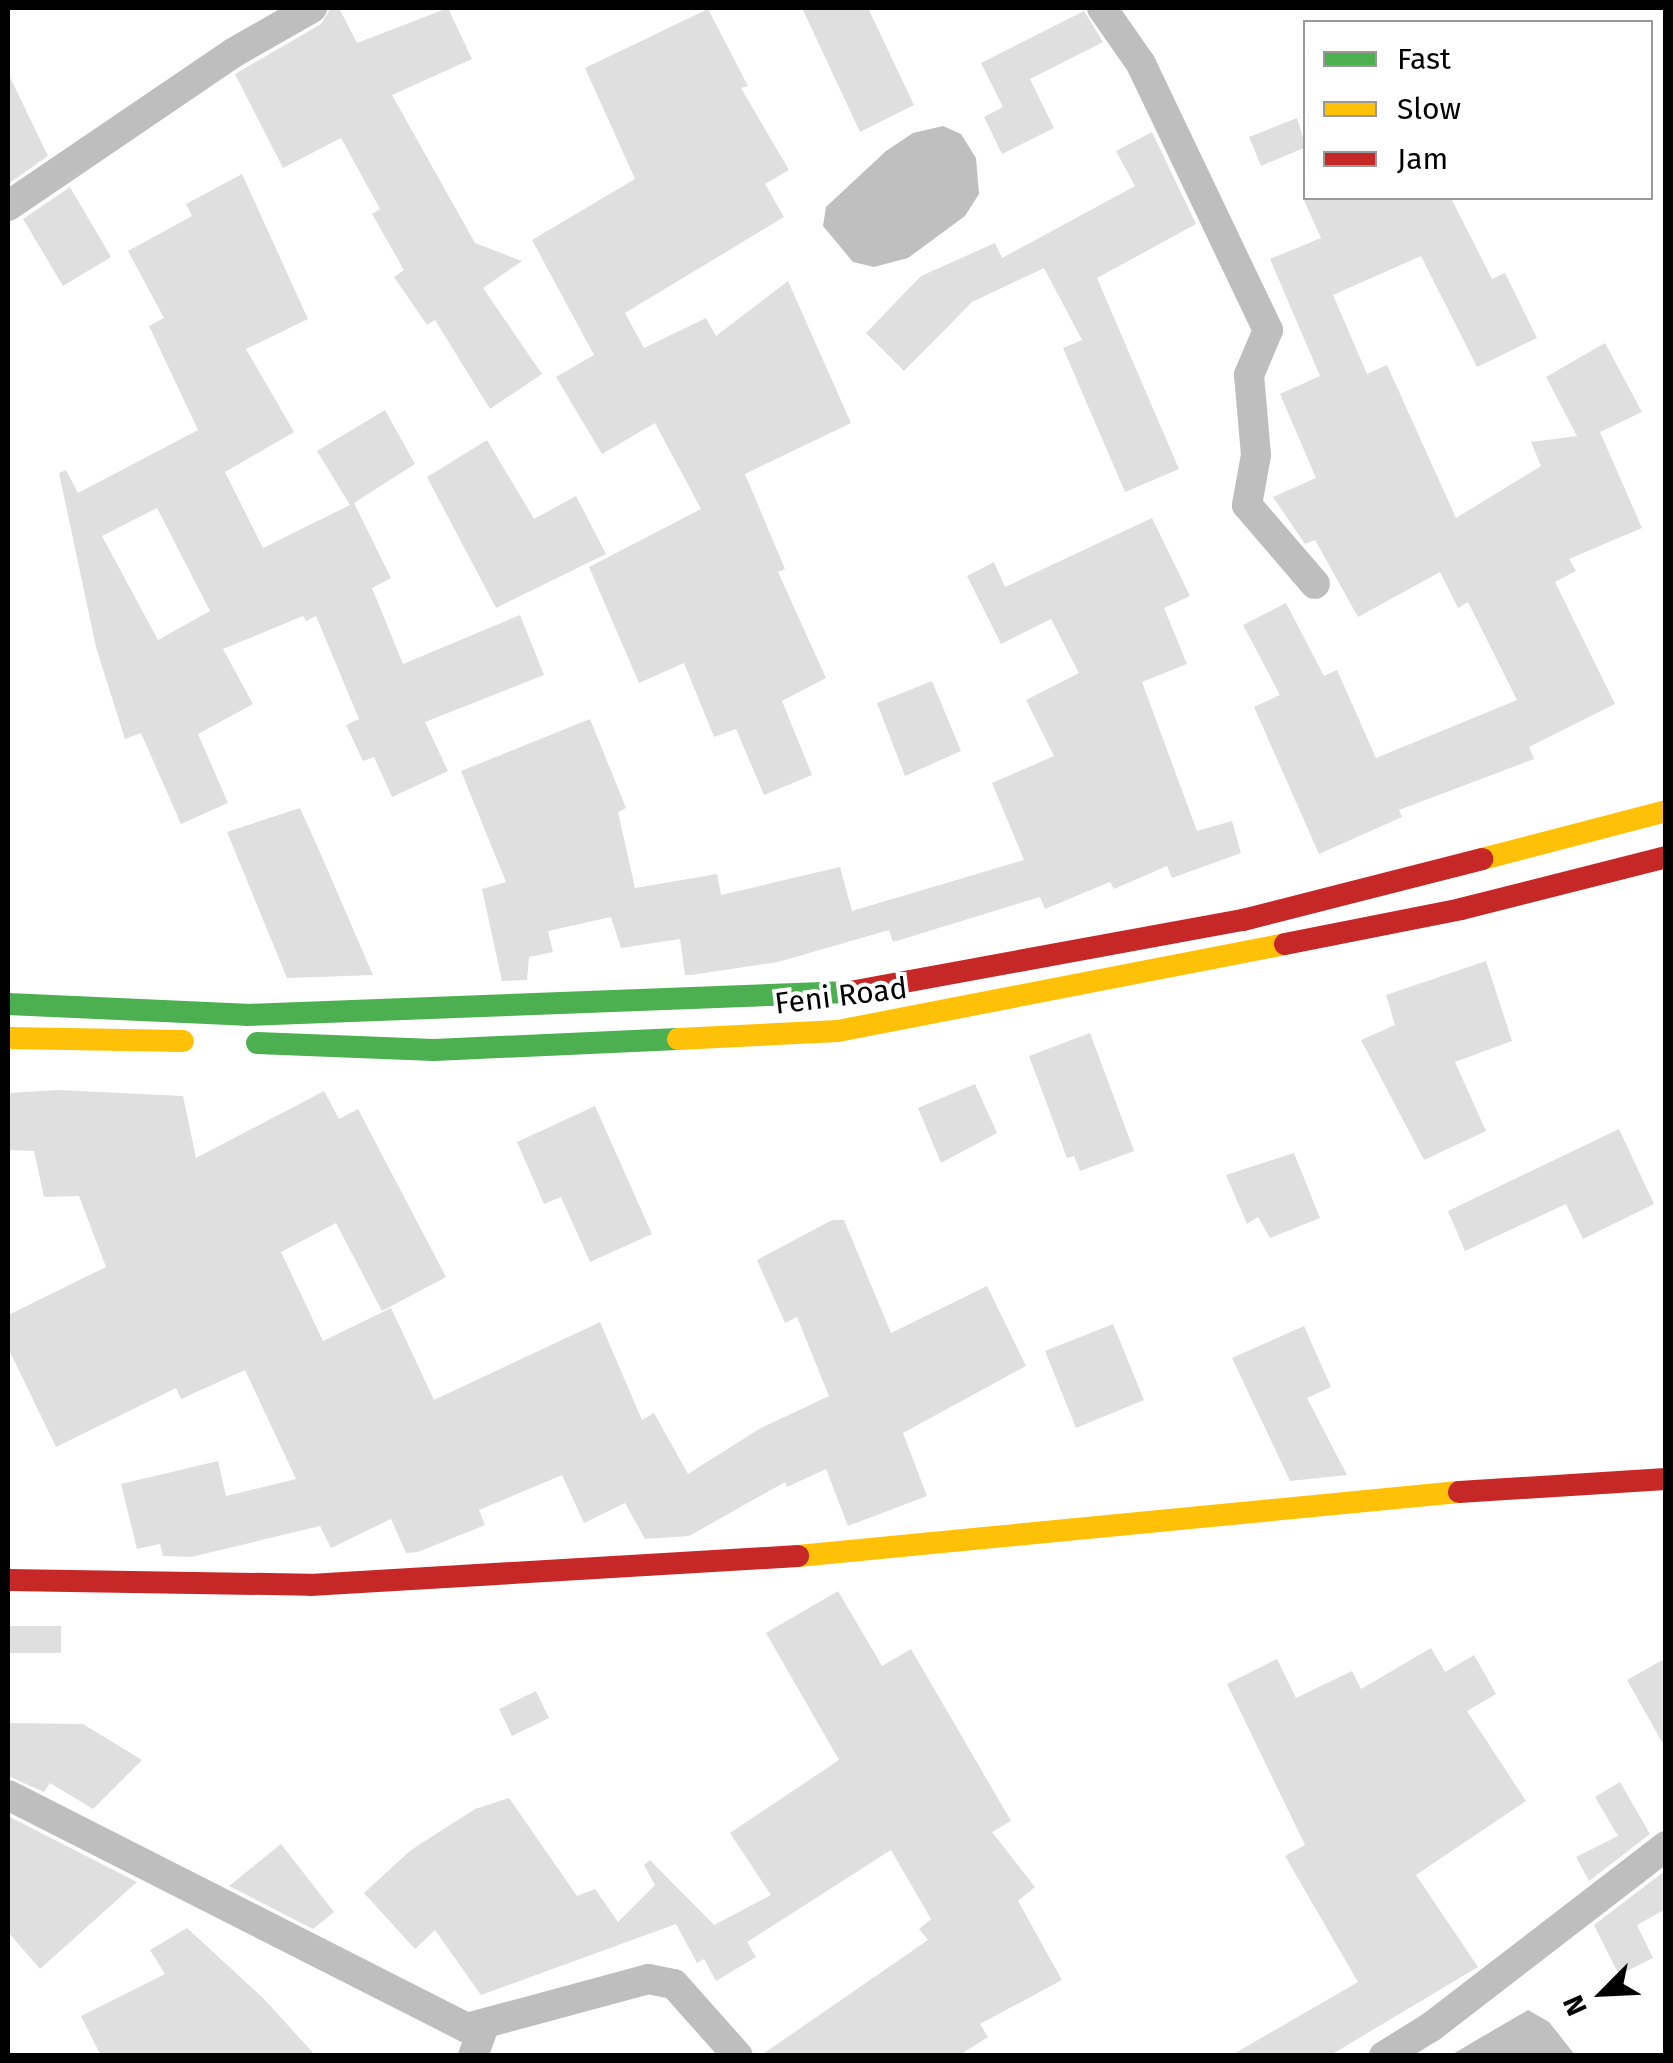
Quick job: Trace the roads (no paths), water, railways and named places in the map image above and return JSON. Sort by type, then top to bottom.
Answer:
[{"type":"main road","points":[[8,1004],[246,1015],[814,997],[924,982],[1243,920],[1666,811]]},
{"type":"main road","name":"Feni Road","points":[[240,1042],[434,1050],[838,1032],[1462,909],[1666,857]]},
{"type":"main road","points":[[8,1038],[202,1041]]},
{"type":"main road","points":[[8,1580],[310,1586],[869,1552],[1373,1498],[1666,1478]]},
{"type":"street","points":[[8,206],[233,53],[312,8]]},
{"type":"street","points":[[1102,8],[1141,64],[1225,229],[1268,330],[1249,374],[1256,456],[1247,505],[1315,584]]},
{"type":"street","points":[[8,1796],[372,1977],[417,2007],[466,2028],[484,2026],[606,1986],[648,1979],[674,1984],[738,2056]]},
{"type":"street","points":[[1384,2056],[1431,2027],[1666,1846]]},
{"type":"street","points":[[473,2056],[484,2026]]}]
